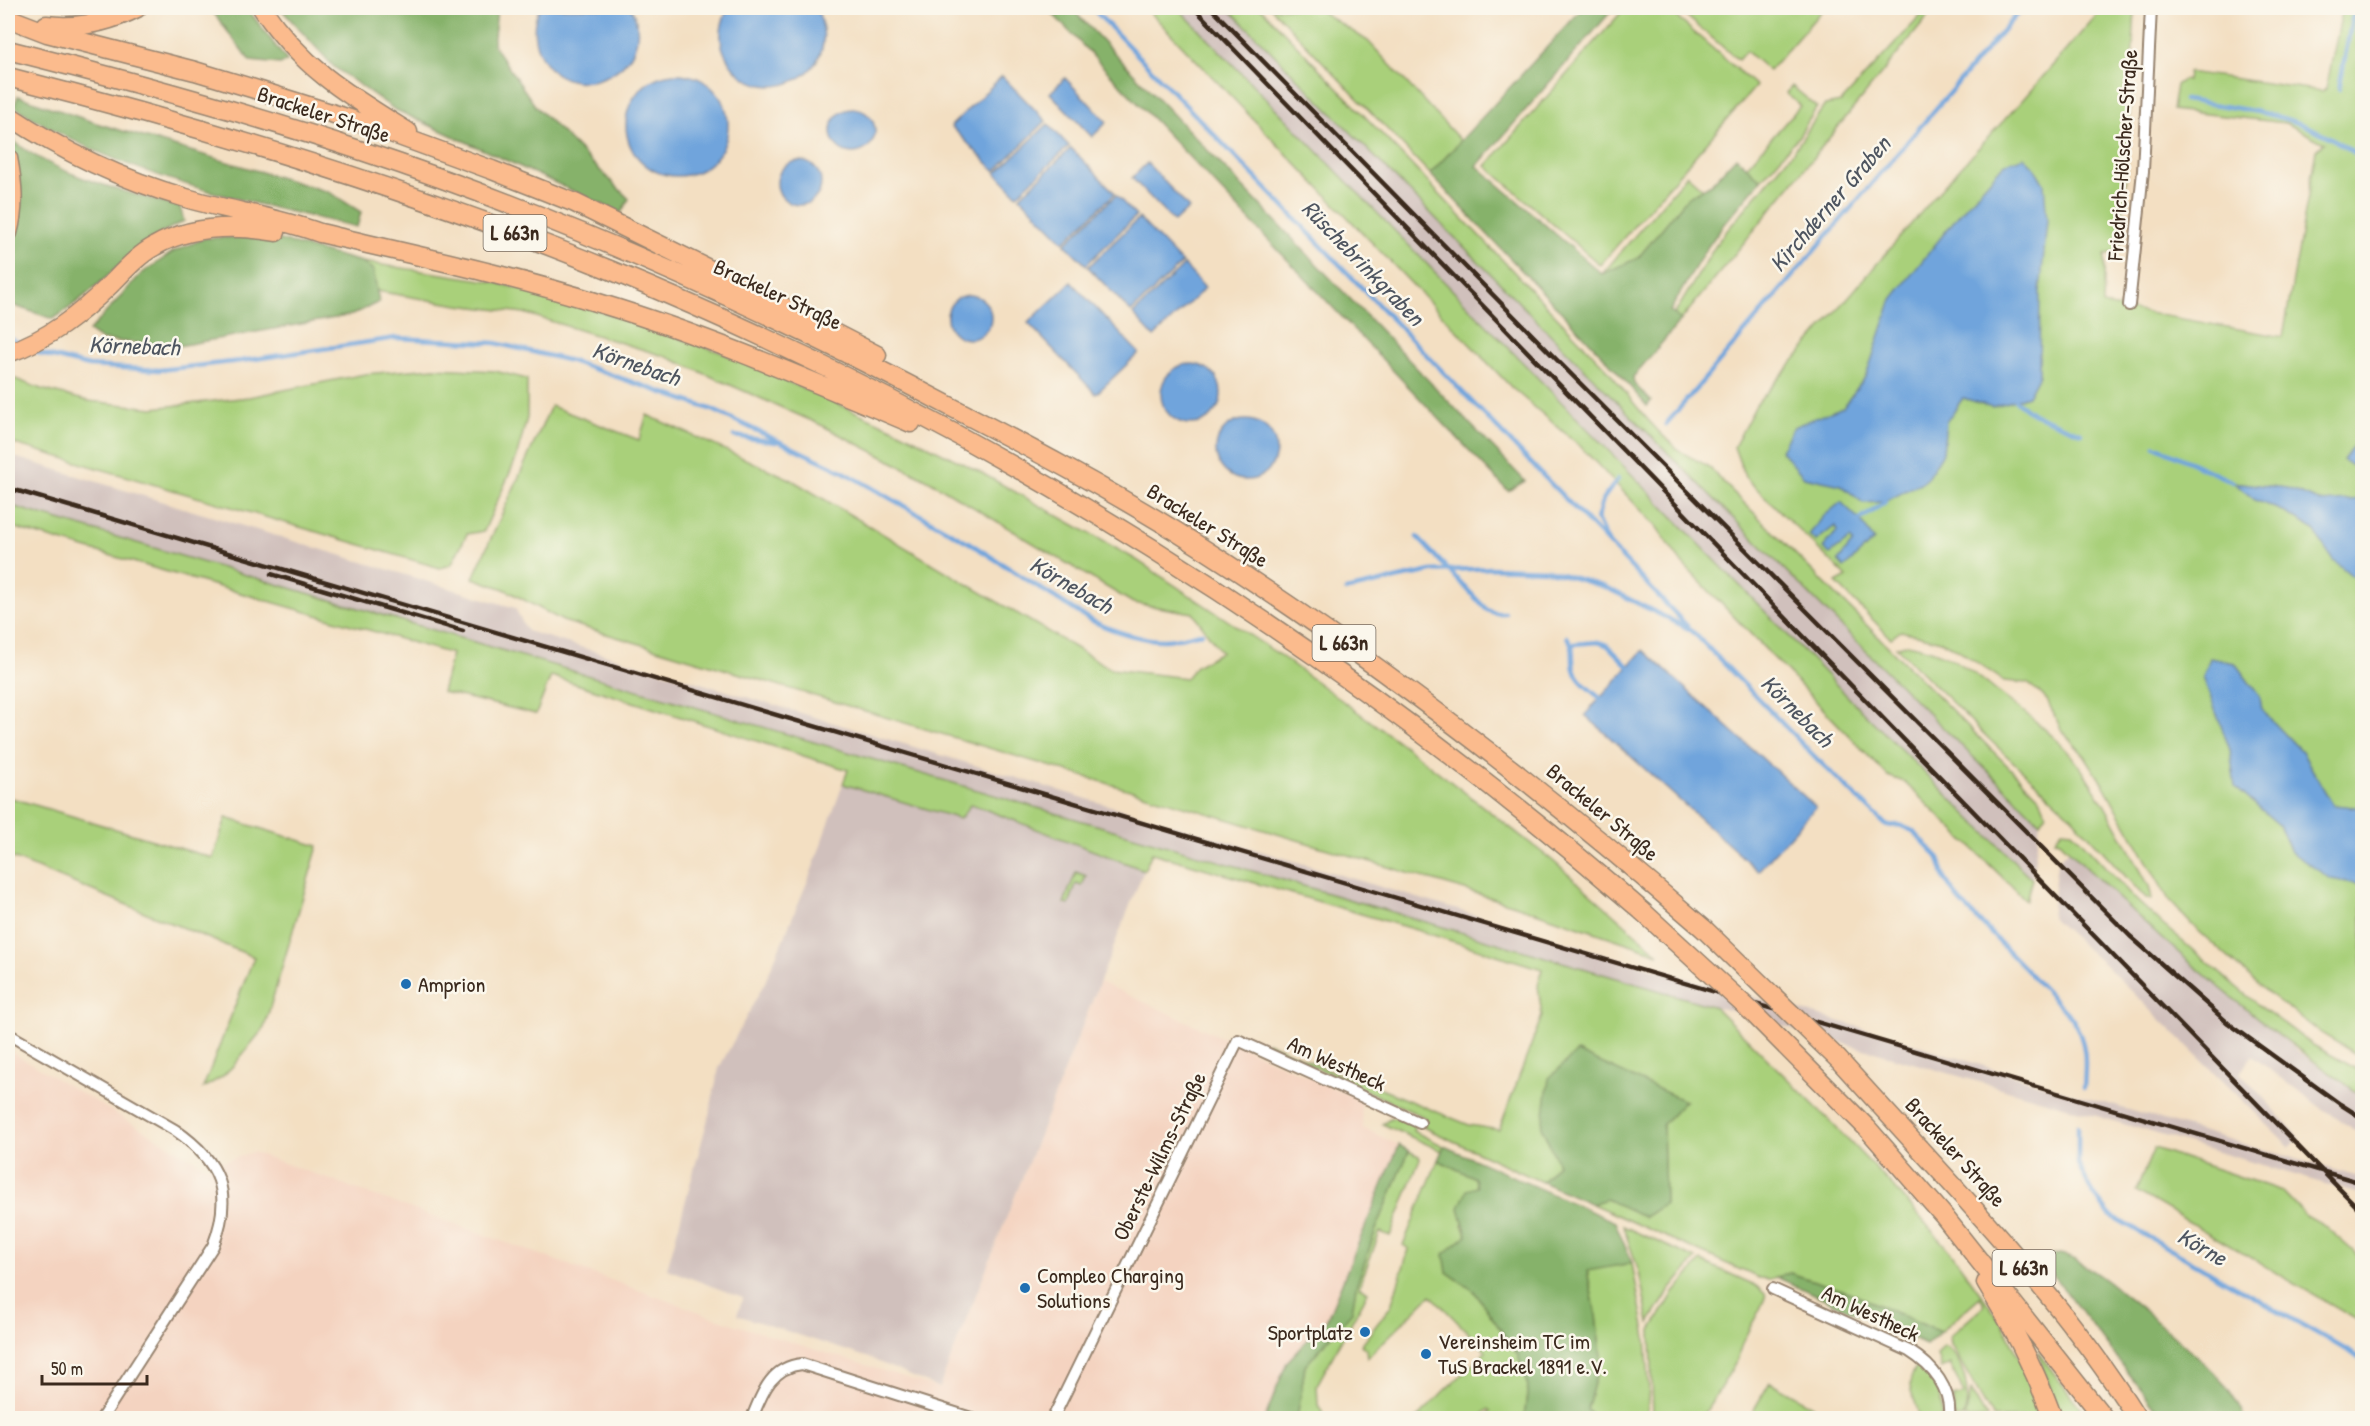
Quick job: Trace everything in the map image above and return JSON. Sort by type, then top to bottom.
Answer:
[{"type":"highway","points":[[8,18],[49,26],[72,26],[113,19],[137,8]]},
{"type":"highway","points":[[262,8],[301,56],[325,78],[351,98],[440,151]]},
{"type":"highway","points":[[8,18],[47,33],[195,71],[261,91],[440,151],[575,203],[905,370],[951,407]]},
{"type":"highway","name":"Brackeler Straße","points":[[8,50],[119,78],[283,125],[464,187],[540,216],[727,296],[881,370],[1086,477],[1177,532],[1366,659],[1458,726],[1559,805],[1704,929],[1838,1059],[1993,1230],[2059,1311],[2122,1395],[2137,1419]]},
{"type":"highway","name":"Brackeler Straße","points":[[8,77],[112,103],[273,150],[435,204],[534,240],[706,311],[880,394],[1164,555],[1365,691],[1508,798],[1642,911],[1752,1012],[1867,1128],[1943,1215],[2104,1419]]},
{"type":"highway","points":[[8,115],[46,140],[108,169],[184,198],[549,288],[659,322],[799,375],[996,458]]},
{"type":"highway","points":[[8,158],[13,183],[13,205],[8,233]]},
{"type":"highway","points":[[8,353],[48,336],[82,312],[137,259],[154,246],[191,231],[249,227],[298,236],[320,233]]},
{"type":"highway","points":[[1943,1215],[2015,1331],[2039,1380],[2053,1419]]},
{"type":"highway","points":[[2122,1395],[2147,1419]]},
{"type":"street","name":"Friedrich-Hölscher-Straße","points":[[2129,305],[2143,171],[2151,8]]},
{"type":"street","points":[[8,1034],[193,1142],[207,1156],[216,1170],[220,1186],[223,1206],[221,1225],[213,1245],[102,1419]]},
{"type":"street","name":"Am Westheck","points":[[1238,1040],[1420,1123]]},
{"type":"street","name":"Oberste-Wilms-Straße","points":[[1053,1419],[1238,1040]]},
{"type":"street","name":"Am Westheck","points":[[1773,1288],[1921,1358],[1940,1380],[1947,1394],[1948,1419]]},
{"type":"street","points":[[752,1419],[771,1379],[780,1370],[791,1365],[802,1364],[971,1419]]},
{"type":"shaded area","points":[[1178,8],[1228,8],[1629,414],[2040,822],[2032,879],[1855,704]]},
{"type":"shaded area","points":[[8,455],[515,608],[527,631],[1671,974],[1877,1032],[2050,1087],[2362,1178],[2362,1195],[2046,1101],[1513,949],[8,505]]},
{"type":"shaded area","points":[[843,784],[960,819],[971,804],[1144,870],[939,1388],[869,1358],[737,1315],[743,1298],[667,1269],[709,1115],[719,1068],[765,982],[809,878]]},
{"type":"shaded area","points":[[2069,850],[2222,988],[2299,1052],[2362,1096],[2362,1135],[2324,1110],[2252,1056],[2240,1072],[2300,1138],[2290,1147],[2104,964],[2051,917],[2056,870],[2060,858]]},
{"type":"shaded area","points":[[1100,982],[1360,1100],[1363,1128],[1399,1145],[1327,1319],[1287,1362],[1265,1418],[8,1418],[8,1050],[206,1167],[253,1152],[733,1324],[939,1388]]},
{"type":"green space","points":[[210,8],[247,8],[287,61],[280,64],[250,61]]},
{"type":"green space","points":[[280,8],[499,8],[493,45],[536,107],[629,199],[621,213],[394,109],[334,67]]},
{"type":"green space","points":[[1047,8],[1071,8],[1525,481],[1508,491]]},
{"type":"green space","points":[[1146,8],[1178,8],[1855,704],[2032,879],[2026,900],[1904,782],[1888,776],[1682,563],[1656,526],[1579,445],[1512,388]]},
{"type":"green space","points":[[1228,8],[1261,8],[1607,369],[1656,429],[1681,452],[1715,472],[2040,798],[2046,813],[2040,822],[1629,414]]},
{"type":"green space","points":[[1271,8],[1316,8],[1368,41],[1461,141],[1430,174]]},
{"type":"green space","points":[[1583,8],[1614,8],[1477,166],[1602,274],[1638,258],[1687,198],[1711,184],[1736,157],[1761,180],[1723,225],[1704,252],[1670,311],[1681,320],[1633,377],[1634,384],[1651,401],[1647,406],[1605,358],[1430,174]]},
{"type":"green space","points":[[1625,8],[1666,8],[1756,86],[1600,265],[1486,166]]},
{"type":"green space","points":[[1677,8],[1824,8],[1769,71],[1746,51],[1738,60]]},
{"type":"green space","points":[[1928,8],[1935,8],[1681,320],[1674,315],[1719,240],[1793,152],[1825,105],[1841,102]]},
{"type":"green space","points":[[2103,8],[2135,8],[2120,252],[2105,254],[2103,305],[2283,337],[2316,150],[2324,143],[2286,123],[2172,110],[2176,85],[2183,80],[2187,81],[2188,72],[2322,91],[2326,89],[2343,8],[2362,8],[2362,1058],[2321,1033],[2268,993],[2192,925],[2169,900],[2104,786],[2085,756],[2062,731],[2047,700],[2038,691],[2027,683],[2004,681],[1957,649],[1941,641],[1901,631],[1891,638],[1836,583],[1847,577],[1745,477],[1734,447],[1756,405],[1948,181]]},
{"type":"green space","points":[[1792,86],[1817,107],[1799,136],[1761,180],[1746,167],[1800,106],[1786,93]]},
{"type":"green space","points":[[18,96],[96,123],[329,192],[361,212],[357,227],[224,195],[136,167],[53,130],[14,106]]},
{"type":"green space","points":[[8,136],[25,149],[66,171],[113,188],[180,207],[184,221],[148,242],[86,295],[53,319],[12,305],[8,302],[8,250],[13,239],[22,198],[17,164],[8,142]]},
{"type":"green space","points":[[1687,175],[1703,189],[1687,198],[1638,258],[1602,274]]},
{"type":"green space","points":[[205,238],[276,239],[362,262],[373,270],[379,302],[352,315],[178,346],[102,340],[89,331],[141,274],[173,252]]},
{"type":"green space","points":[[362,262],[489,281],[579,304],[720,352],[901,432],[978,471],[1135,559],[1278,654],[1406,747],[1552,860],[1659,954],[1512,904],[563,621],[504,589],[473,578],[551,406],[639,440],[647,415],[790,479],[1111,669],[1186,678],[1196,666],[1221,652],[1193,613],[1133,603],[928,480],[821,425],[667,357],[524,313],[458,305],[377,291],[373,270]]},
{"type":"green space","points":[[434,368],[495,371],[527,379],[527,418],[516,459],[484,531],[467,534],[451,565],[440,568],[8,442],[8,376],[41,389],[88,401],[153,408],[249,397],[365,374]]},
{"type":"green space","points":[[8,505],[1715,1007],[1900,1194],[1953,1255],[2004,1326],[2047,1418],[1993,1418],[1951,1345],[1950,1336],[1985,1305],[1980,1297],[1940,1332],[1851,1293],[1790,1273],[1770,1279],[1759,1278],[1592,1204],[1606,1198],[1645,1217],[1665,1204],[1663,1124],[1685,1101],[1542,1128],[1558,1164],[1542,1182],[1423,1127],[1426,1118],[1265,1045],[1267,1042],[1343,1076],[1344,1074],[1469,1125],[1499,1130],[1542,1016],[1538,986],[1542,969],[1152,853],[1144,870],[971,804],[960,819],[843,784],[848,770],[551,676],[536,714],[442,692],[452,654],[8,526]]},
{"type":"green space","points":[[1907,644],[1944,655],[1965,667],[2059,742],[2077,763],[2106,808],[2149,886],[2152,899],[2146,899],[2072,817],[1896,647]]},
{"type":"green space","points":[[8,797],[213,858],[226,818],[318,846],[264,1028],[222,1077],[203,1088],[254,957],[8,856]]},
{"type":"green space","points":[[2062,830],[2072,831],[2133,897],[2253,1001],[2313,1045],[2362,1072],[2362,1096],[2283,1038],[2167,943],[2060,841],[2055,840]]},
{"type":"green space","points":[[1076,872],[1086,876],[1082,886],[1076,884],[1069,905],[1064,903]]},
{"type":"green space","points":[[1577,1052],[1685,1101],[1663,1124],[1665,1204],[1645,1217],[1606,1199],[1592,1204],[1542,1182],[1558,1164],[1542,1128],[1549,1078]]},
{"type":"green space","points":[[1392,1118],[1415,1126],[1413,1131],[1444,1146],[1442,1151],[1382,1124]]},
{"type":"green space","points":[[1399,1145],[1409,1151],[1375,1232],[1356,1287],[1352,1312],[1305,1366],[1297,1418],[1265,1418],[1287,1362],[1327,1319]]},
{"type":"green space","points":[[1444,1146],[1615,1222],[1632,1263],[1587,1271],[1596,1315],[1601,1357],[1587,1409],[1594,1418],[1524,1418],[1528,1387],[1518,1355],[1474,1291],[1447,1272],[1444,1254],[1467,1235],[1459,1208],[1467,1190],[1477,1187],[1475,1178],[1438,1160]]},
{"type":"green space","points":[[2154,1148],[2282,1191],[2306,1216],[2326,1227],[2362,1259],[2362,1323],[2136,1191]]},
{"type":"green space","points":[[1409,1151],[1419,1156],[1420,1159],[1390,1236],[1380,1232],[1359,1287],[1368,1292],[1317,1385],[1318,1405],[1326,1418],[1297,1418],[1305,1366],[1351,1312],[1356,1287],[1375,1232]]},
{"type":"green space","points":[[1438,1160],[1475,1178],[1477,1188],[1462,1225],[1467,1235],[1447,1272],[1474,1291],[1518,1355],[1528,1387],[1524,1418],[1484,1418],[1491,1411],[1489,1409],[1479,1418],[1417,1418],[1486,1351],[1431,1295],[1367,1358],[1366,1349],[1361,1345],[1391,1306],[1409,1249],[1403,1245]]},
{"type":"green space","points":[[1623,1226],[1696,1259],[1670,1290],[1649,1323],[1639,1272]]},
{"type":"green space","points":[[2060,1254],[2097,1274],[2174,1336],[2229,1390],[2244,1418],[2163,1418],[2043,1262],[2053,1255]]},
{"type":"green space","points":[[1701,1261],[1755,1285],[1766,1295],[1743,1342],[1738,1359],[1702,1418],[1653,1418],[1651,1330],[1674,1293]]},
{"type":"green space","points":[[1632,1263],[1646,1338],[1649,1385],[1647,1418],[1594,1418],[1587,1409],[1601,1357],[1587,1270]]},
{"type":"green space","points":[[1790,1273],[1851,1293],[1940,1332],[1926,1345],[1776,1277]]},
{"type":"green space","points":[[1944,1346],[1957,1360],[1965,1379],[1967,1399],[1963,1418],[1954,1418],[1953,1397],[1964,1394],[1950,1364],[1941,1369],[1937,1355]]},
{"type":"green space","points":[[2037,1351],[2088,1418],[2061,1418]]},
{"type":"green space","points":[[1918,1364],[1937,1389],[1941,1402],[1941,1418],[1919,1418],[1910,1386]]},
{"type":"green space","points":[[1770,1382],[1813,1406],[1806,1418],[1749,1418]]},
{"type":"green space","points":[[1971,1391],[1987,1418],[1965,1418]]},
{"type":"water","points":[[540,8],[631,8],[637,30],[634,49],[623,65],[608,76],[589,81],[570,80],[552,70],[539,52],[534,30]]},
{"type":"water","points":[[729,8],[816,8],[823,32],[821,53],[810,69],[794,81],[776,86],[756,83],[738,72],[724,52],[721,29]]},
{"type":"water","points":[[677,74],[706,82],[720,96],[728,125],[720,154],[706,168],[677,176],[648,168],[634,154],[626,125],[634,96],[648,82]]},
{"type":"water","points":[[1002,76],[1046,121],[995,171],[951,126]]},
{"type":"water","points":[[1065,78],[1107,122],[1092,137],[1050,93]]},
{"type":"water","points":[[853,109],[868,116],[875,131],[868,146],[853,153],[838,146],[831,131],[838,116]]},
{"type":"water","points":[[1048,124],[1069,146],[1017,195],[996,173]]},
{"type":"water","points":[[1071,148],[1115,193],[1064,242],[1020,197]]},
{"type":"water","points":[[2024,157],[2034,167],[2044,184],[2047,221],[2040,293],[2039,375],[2028,396],[1992,407],[1963,398],[1946,422],[1943,453],[1926,480],[1885,502],[1863,503],[1841,485],[1804,477],[1781,451],[1793,427],[1843,407],[1866,376],[1892,299],[1961,212],[2004,164]]},
{"type":"water","points":[[799,161],[814,168],[821,183],[814,198],[799,205],[784,198],[777,183],[784,168]]},
{"type":"water","points":[[1147,163],[1189,208],[1174,222],[1132,178]]},
{"type":"water","points":[[1116,195],[1136,216],[1086,265],[1065,244]]},
{"type":"water","points":[[1139,218],[1182,263],[1131,312],[1088,267]]},
{"type":"water","points":[[1184,265],[1205,288],[1154,337],[1133,314]]},
{"type":"water","points":[[1071,282],[1139,353],[1096,394],[1028,323]]},
{"type":"water","points":[[969,295],[984,302],[991,317],[984,332],[969,339],[954,332],[947,317],[954,302]]},
{"type":"water","points":[[1191,364],[1208,369],[1216,377],[1221,394],[1216,411],[1208,419],[1191,424],[1174,419],[1166,411],[1161,394],[1166,377],[1174,369]]},
{"type":"water","points":[[1246,420],[1263,425],[1271,433],[1276,450],[1271,467],[1263,475],[1246,480],[1229,475],[1221,467],[1216,450],[1221,433],[1229,425]]},
{"type":"water","points":[[2362,439],[2362,473],[2343,460],[2357,441]]},
{"type":"water","points":[[2233,482],[2287,488],[2321,502],[2362,499],[2362,584],[2333,560],[2313,529],[2282,511],[2255,500]]},
{"type":"water","points":[[1841,502],[1860,520],[1874,540],[1844,568],[1838,561],[1853,542],[1850,539],[1830,554],[1823,548],[1837,531],[1835,526],[1816,541],[1809,535],[1823,517]]},
{"type":"water","points":[[1643,650],[1816,807],[1758,871],[1585,715]]},
{"type":"water","points":[[2210,658],[2235,663],[2260,697],[2262,710],[2302,752],[2333,805],[2357,807],[2362,812],[2362,885],[2331,879],[2291,852],[2279,825],[2235,787],[2230,750],[2203,677]]},
{"type":"waterway","name":"Rüschebrinkgraben","points":[[1092,8],[1609,544]]},
{"type":"waterway","name":"Kirchderner Graben","points":[[1666,424],[2022,8]]},
{"type":"waterway","points":[[2339,89],[2352,19],[2357,8]]},
{"type":"waterway","points":[[2184,100],[2232,107],[2300,124],[2322,133],[2362,160]]},
{"type":"waterway","name":"Körnebach","points":[[8,337],[19,343]]},
{"type":"waterway","name":"Körnebach","points":[[32,349],[41,354],[89,366],[159,370],[241,361],[396,338],[495,343],[571,361],[713,410],[842,471],[968,542],[1099,624],[1126,634],[1154,640],[1174,639],[1202,633]]},
{"type":"waterway","points":[[2016,401],[2033,414],[2081,433]]},
{"type":"waterway","points":[[734,436],[776,442]]},
{"type":"waterway","points":[[2155,446],[2233,482]]},
{"type":"waterway","name":"Kirchderner Graben","points":[[1618,479],[1603,499],[1597,519],[1609,544],[1689,628]]},
{"type":"waterway","points":[[1860,520],[1885,502]]},
{"type":"waterway","points":[[1417,537],[1487,610],[1505,613]]},
{"type":"waterway","name":"Körnebach","points":[[1346,590],[1431,571],[1491,568],[1547,570],[1605,587],[1691,630],[1818,760],[1887,826],[1899,825],[1913,831],[1939,858],[1945,879],[1958,899],[2072,1018],[2083,1044],[2084,1087]]},
{"type":"waterway","points":[[1567,637],[1572,648],[1573,664],[1578,677],[1600,698]]},
{"type":"waterway","points":[[1573,644],[1598,642],[1607,645],[1628,666]]},
{"type":"waterway","name":"Körne","points":[[2078,1126],[2078,1164],[2092,1192],[2110,1215],[2362,1359]]},
{"type":"railway","points":[[1194,8],[2362,1212]]},
{"type":"railway","points":[[1211,8],[1556,359],[2130,936],[2228,1023],[2362,1118]]},
{"type":"railway","points":[[8,488],[2362,1183]]},
{"type":"railway","points":[[271,574],[463,631]]},
{"type":"place","name":"Amprion","points":[[406,984]]},
{"type":"place","name":"Compleo Charging Solutions","points":[[1025,1288]]},
{"type":"place","name":"Sportplatz","points":[[1365,1332]]},
{"type":"place","name":"Vereinsheim TC im TuS Brackel 1891 e.V.","points":[[1426,1354]]}]
